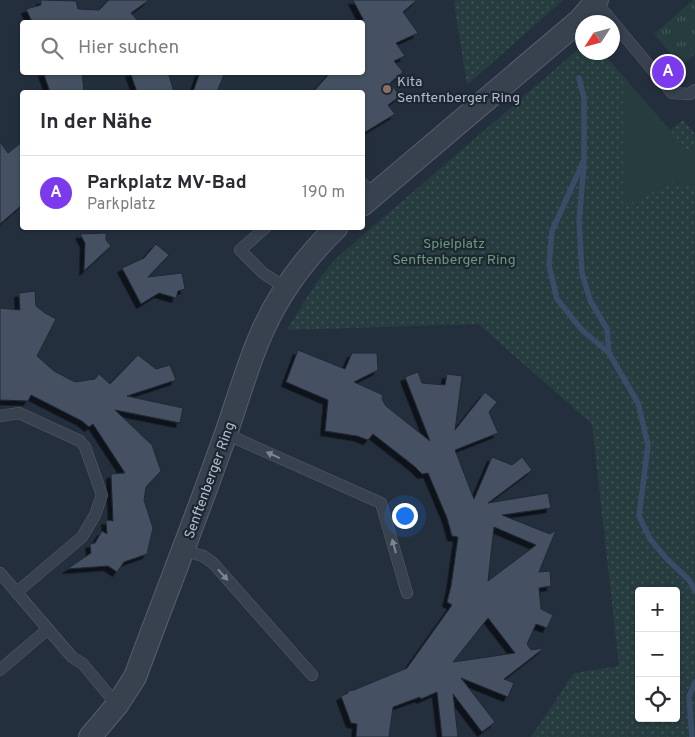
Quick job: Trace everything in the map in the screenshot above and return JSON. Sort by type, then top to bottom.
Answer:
[{"type":"street","points":[[366,194],[580,20],[596,1]]},
{"type":"street","name":"Senftenberger Ring","points":[[90,737],[118,705],[135,677],[226,434],[259,339],[286,288],[334,230]]},
{"type":"lane","points":[[596,1],[672,93],[690,94],[695,90]]},
{"type":"lane","points":[[263,230],[240,250],[263,273],[286,288]]},
{"type":"lane","points":[[0,416],[19,413],[80,441],[102,495],[95,515],[82,537],[17,592]]},
{"type":"lane","points":[[226,434],[381,503],[407,594]]},
{"type":"lane","points":[[182,550],[203,556],[213,563],[312,675]]},
{"type":"lane","points":[[0,573],[72,657],[83,664],[118,705]]},
{"type":"lane","points":[[0,670],[48,629]]},
{"type":"green space","points":[[456,0],[563,0],[467,85],[454,3]]},
{"type":"green space","points":[[695,0],[695,54],[681,66],[654,34]]},
{"type":"green space","name":"Spielplatz Senftenberger Ring","points":[[575,52],[575,60],[609,60],[670,130],[683,120],[695,134],[695,737],[531,737],[574,673],[619,666],[592,424],[478,324],[287,330],[317,282],[331,264]]},
{"type":"green space","points":[[623,77],[688,151],[695,145],[695,193],[692,185],[672,183],[623,207]]},
{"type":"building","points":[[41,0],[76,1],[78,9],[99,10],[109,0],[149,0],[131,13],[137,20],[31,20],[26,9],[41,5]]},
{"type":"building","points":[[353,0],[417,0],[403,12],[418,33],[396,43],[405,56],[394,61],[403,72],[390,83],[400,96],[388,105],[395,114],[365,132],[365,90],[315,90],[328,75],[365,75],[365,20]]},
{"type":"building","points":[[44,75],[82,75],[84,90],[49,90]]},
{"type":"building","points":[[131,75],[169,75],[173,90],[136,90]]},
{"type":"building","points":[[199,75],[224,75],[218,90],[194,90]]},
{"type":"building","points":[[0,142],[8,153],[20,144],[20,207],[0,224]]},
{"type":"building","points":[[106,233],[106,240],[111,246],[84,271],[85,243],[80,234]]},
{"type":"building","points":[[156,244],[169,255],[148,277],[182,273],[185,289],[178,291],[176,298],[159,293],[141,304],[122,268],[144,258]]},
{"type":"building","points":[[35,291],[36,306],[56,319],[37,356],[54,371],[75,382],[95,379],[99,374],[110,384],[138,355],[156,369],[170,365],[176,380],[127,396],[183,408],[180,423],[115,410],[152,445],[161,471],[146,487],[144,500],[153,528],[147,554],[124,562],[117,572],[108,566],[67,569],[91,553],[90,544],[95,543],[102,531],[107,534],[106,520],[113,521],[111,474],[125,473],[93,424],[89,427],[82,421],[31,395],[28,401],[0,400],[0,308],[20,310],[19,293]]},
{"type":"building","points":[[298,350],[345,369],[352,353],[377,353],[378,370],[354,382],[383,395],[382,399],[386,406],[430,441],[405,377],[418,372],[422,383],[445,385],[447,374],[462,376],[455,430],[485,392],[497,402],[489,412],[498,433],[455,450],[474,499],[492,457],[512,465],[522,457],[532,470],[488,503],[548,493],[551,508],[502,515],[550,534],[556,530],[539,572],[550,571],[551,586],[539,588],[541,609],[553,615],[547,628],[536,624],[527,644],[531,650],[544,648],[504,679],[514,683],[508,697],[461,678],[495,722],[482,732],[453,694],[458,737],[442,737],[437,692],[393,707],[389,737],[356,737],[357,724],[351,723],[341,696],[348,693],[348,691],[407,668],[452,605],[447,602],[458,537],[452,536],[447,518],[428,473],[422,474],[373,434],[368,440],[357,436],[325,431],[328,400],[286,382]],"holes":[[[494,527],[536,545],[488,581]],[[488,618],[515,653],[453,662]]]},
{"type":"waterway","points":[[579,78],[584,98],[584,160],[552,231],[549,265],[557,299],[582,330],[609,353],[638,403],[648,445],[639,516],[650,539],[666,558],[689,580],[695,591]]},
{"type":"waterway","points":[[584,164],[579,221],[582,273],[590,300],[607,329],[609,353]]},
{"type":"waterway","points":[[692,737],[689,697],[695,682]]},
{"type":"place","name":"Parkplatz MV-Bad","points":[[668,72]]},
{"type":"place","name":"Kita Senftenberger Ring","points":[[387,89]]}]
